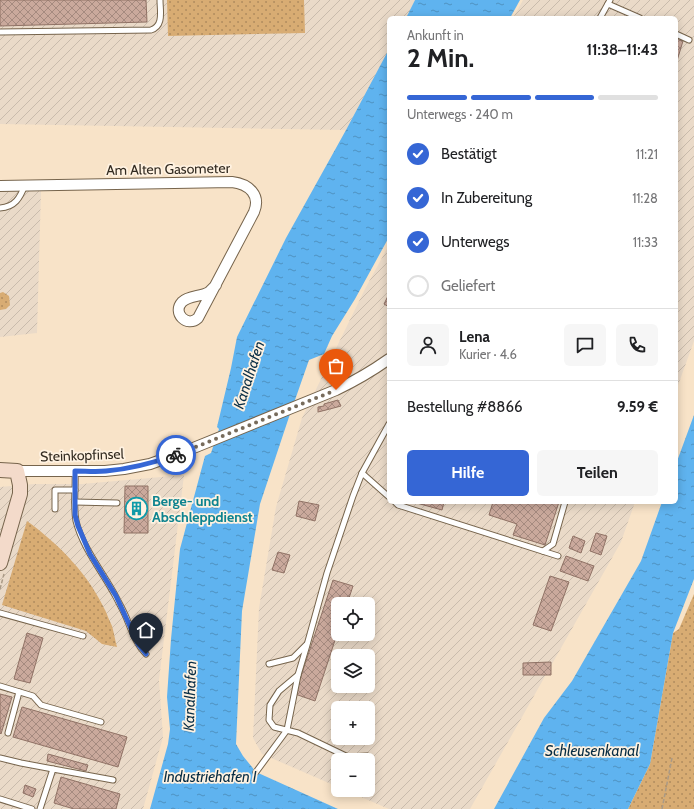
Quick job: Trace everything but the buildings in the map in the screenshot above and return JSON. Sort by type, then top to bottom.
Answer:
[{"type":"main road","points":[[0,470],[17,471],[20,485],[20,494],[0,563]]},
{"type":"street","name":"Am Alten Gasometer","points":[[0,186],[232,182],[244,185],[256,198],[256,208],[216,285]]},
{"type":"street","name":"Steinkopfinsel","points":[[17,471],[105,471],[128,468],[154,462],[186,451],[336,390],[358,379],[387,360]]},
{"type":"lane","points":[[0,32],[151,30],[159,23],[161,15],[160,0]]},
{"type":"lane","points":[[601,16],[609,2],[636,16]]},
{"type":"lane","points":[[678,35],[689,40]]},
{"type":"lane","points":[[0,208],[7,208],[14,204],[21,195],[25,185]]},
{"type":"lane","points":[[256,772],[287,730],[298,675],[327,573],[362,473],[387,428]]},
{"type":"lane","points":[[75,471],[76,520],[82,537],[90,554],[116,596],[138,644],[146,654]]},
{"type":"lane","points":[[362,473],[387,495]]},
{"type":"lane","points":[[55,509],[55,490],[75,490]]},
{"type":"lane","points":[[75,502],[117,503]]},
{"type":"lane","points":[[397,504],[558,556]]},
{"type":"lane","points":[[543,551],[553,544],[564,504]]},
{"type":"lane","points":[[0,613],[83,636]]},
{"type":"lane","points":[[269,664],[292,658],[307,645]]},
{"type":"lane","points":[[298,675],[279,691],[270,705],[269,720],[274,728],[298,733],[340,753]]},
{"type":"lane","points":[[0,686],[33,696],[41,705],[101,722]]},
{"type":"lane","points":[[8,733],[19,692]]},
{"type":"lane","points":[[0,758],[113,780]]},
{"type":"lane","points":[[40,809],[53,769]]},
{"type":"lane","points":[[0,799],[32,809]]},
{"type":"path","points":[[662,809],[672,758]]},
{"type":"shaded area","points":[[0,0],[415,0],[407,16],[387,16],[387,53],[346,130],[0,124]]},
{"type":"shaded area","points":[[167,0],[304,0],[305,33],[168,36]]},
{"type":"shaded area","points":[[523,0],[694,0],[694,341],[678,385],[678,16],[514,16]]},
{"type":"shaded area","points":[[0,191],[41,191],[37,333],[0,337]]},
{"type":"shaded area","points":[[387,249],[387,504],[634,504],[621,542],[470,809],[389,809],[361,797],[375,797],[375,753],[331,753],[331,784],[262,754],[253,738],[259,608],[276,507],[302,418],[365,289]]},
{"type":"shaded area","points":[[3,292],[9,296],[10,305],[6,309],[0,310],[0,293]]},
{"type":"shaded area","points":[[184,475],[159,680],[163,737],[143,809],[0,809],[0,487],[34,484],[82,484]]},
{"type":"shaded area","points":[[27,521],[51,540],[82,573],[99,598],[106,612],[112,626],[117,647],[102,644],[86,631],[2,605]]},
{"type":"shaded area","points":[[694,594],[694,809],[628,809],[650,764],[673,633],[679,629]]},
{"type":"water","points":[[415,0],[520,0],[511,16],[407,16]]},
{"type":"water","points":[[387,53],[387,241],[355,299],[332,336],[324,354],[309,360],[260,504],[242,611],[236,744],[243,756],[256,772],[338,809],[150,809],[168,744],[170,729],[167,697],[180,549],[205,456],[211,453],[219,429],[217,427],[237,337],[286,238]]},
{"type":"water","name":"Schleusenkanal","points":[[694,415],[694,579],[673,633],[650,764],[628,809],[494,809],[544,718],[572,681],[641,561],[661,504],[678,504],[678,459]]},
{"type":"way so far","points":[[176,455],[336,390]]},
{"type":"place","name":"Berge- und Abschleppdienst","points":[[136,509]]},
{"type":"route","points":[[146,654],[138,644],[116,596],[90,554],[82,537],[75,515],[75,471],[105,471],[124,469],[150,464],[176,455]]},
{"type":"water label","name":"Kanalhafen","points":[[249,375]]},
{"type":"water label","name":"Kanalhafen","points":[[190,696]]},
{"type":"water label","name":"Industriehafen I","points":[[210,777]]}]
